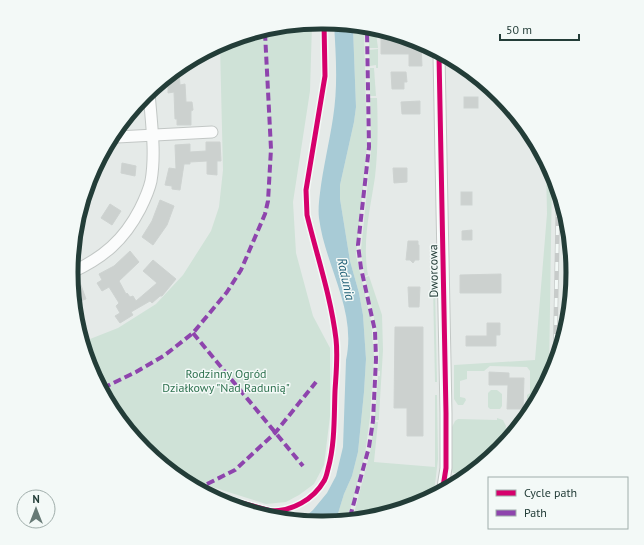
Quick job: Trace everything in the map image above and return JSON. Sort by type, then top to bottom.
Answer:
[{"type":"street","name":"Dworcowa","points":[[439,59],[446,420],[446,463],[443,483]]},
{"type":"street","points":[[78,269],[93,262],[110,250],[134,222],[143,203],[150,182],[153,156],[150,100]]},
{"type":"street","points":[[120,137],[212,132]]},
{"type":"green space","name":"Rodzinny Ogród Działkowy \"Nad Radunią\"","points":[[312,30],[310,91],[293,202],[296,253],[313,316],[330,348],[330,416],[324,465],[314,484],[286,502],[266,504],[201,483],[161,456],[129,421],[111,394],[97,366],[88,340],[118,328],[156,304],[183,275],[211,231],[219,207],[223,170],[220,52],[259,37],[290,31]]},
{"type":"green space","points":[[353,31],[364,33],[367,147],[356,255],[371,321],[374,356],[370,417],[365,454],[349,514],[338,515],[344,494],[352,476],[358,452],[366,359],[363,315],[359,293],[350,261],[340,199],[340,185],[356,107]]},
{"type":"green space","points":[[369,34],[376,35],[378,48],[369,48]]},
{"type":"green space","points":[[378,49],[378,68],[376,68],[376,65],[370,66],[369,50]]},
{"type":"green space","points":[[370,68],[374,68],[376,96],[370,96]]},
{"type":"green space","points":[[370,98],[377,98],[377,157],[366,238],[366,263],[368,275],[365,276],[369,276],[382,315],[383,350],[379,420],[375,420],[378,422],[374,462],[435,467],[435,395],[437,395],[438,459],[435,488],[385,508],[354,514],[370,453],[378,376],[380,376],[380,371],[378,371],[379,352],[377,332],[363,267],[361,250],[371,151]]},
{"type":"green space","points":[[546,177],[552,191],[549,360],[547,366],[527,403],[527,395],[530,393],[530,371],[527,367],[490,366],[484,371],[467,371],[467,379],[460,381],[460,397],[465,398],[466,400],[463,405],[458,405],[454,399],[454,365],[535,360],[547,214]]},
{"type":"green space","points":[[433,287],[435,287],[437,382],[435,382]]},
{"type":"green space","points":[[491,390],[497,390],[502,394],[502,406],[500,409],[490,409],[488,407],[488,393]]},
{"type":"green space","points":[[497,418],[503,420],[506,426],[506,432],[483,456],[459,474],[453,473],[451,469],[451,428],[455,421],[458,419],[497,420]]},
{"type":"water","name":"Radunia","points":[[334,30],[353,31],[356,107],[340,185],[340,199],[350,261],[359,293],[363,315],[366,359],[358,452],[352,476],[344,494],[338,515],[322,516],[307,515],[327,493],[336,476],[343,447],[348,342],[344,306],[322,236],[319,215],[321,184],[336,95]]},
{"type":"building","points":[[381,36],[421,51],[422,66],[409,66],[409,54],[381,54]]},
{"type":"building","points":[[391,72],[406,72],[407,82],[404,82],[404,89],[392,89]]},
{"type":"building","points":[[179,75],[180,85],[185,84],[186,102],[192,102],[193,110],[191,111],[191,125],[177,125],[177,119],[175,119],[174,92],[168,93],[168,86],[164,86]]},
{"type":"building","points":[[464,97],[478,97],[478,108],[464,108]]},
{"type":"building","points":[[420,101],[420,114],[402,114],[401,102]]},
{"type":"building","points":[[206,142],[220,142],[221,161],[217,161],[217,175],[207,174],[207,161],[190,162],[190,164],[184,164],[180,190],[172,189],[172,186],[165,185],[169,168],[176,169],[175,145],[190,144],[190,152],[206,151]]},
{"type":"building","points":[[122,163],[136,166],[135,176],[121,173]]},
{"type":"building","points":[[393,168],[407,168],[407,182],[394,183]]},
{"type":"building","points":[[461,192],[472,192],[472,205],[461,205]]},
{"type":"building","points":[[160,200],[174,206],[167,225],[153,245],[142,237],[152,221]]},
{"type":"building","points":[[110,204],[121,211],[112,225],[101,218]]},
{"type":"building","points":[[472,230],[472,240],[462,240],[462,231]]},
{"type":"building","points":[[408,241],[418,241],[419,245],[419,260],[415,260],[413,263],[410,260],[406,260]]},
{"type":"building","points":[[130,251],[139,262],[119,281],[126,294],[127,293],[130,297],[133,296],[136,301],[157,283],[143,271],[153,260],[176,279],[162,296],[152,303],[150,301],[131,312],[133,315],[120,323],[115,316],[120,313],[116,306],[119,303],[109,287],[102,291],[97,283],[102,280],[99,274],[114,266]]},
{"type":"building","points":[[501,274],[501,293],[460,293],[460,275]]},
{"type":"building","points":[[78,278],[86,299],[81,301]]},
{"type":"building","points":[[408,287],[420,287],[419,307],[409,307]]},
{"type":"building","points":[[487,323],[500,323],[500,335],[496,335],[496,346],[466,346],[466,336],[487,336]]},
{"type":"building","points":[[395,327],[423,327],[423,436],[407,436],[407,408],[394,408]]},
{"type":"building","points":[[489,372],[509,373],[509,378],[524,378],[523,409],[507,409],[508,385],[489,385]]},
{"type":"railway","points":[[555,342],[558,212]]},
{"type":"railway","points":[[565,281],[566,266]]},
{"type":"marked path","points":[[351,514],[369,447],[373,421],[376,359],[375,331],[361,268],[358,245],[369,147],[367,33]]},
{"type":"marked path","points":[[107,386],[136,372],[165,355],[193,333],[227,292],[241,270],[265,214],[268,201],[271,149],[265,36]]},
{"type":"marked path","points":[[193,333],[303,466]]},
{"type":"marked path","points":[[207,484],[235,470],[275,433],[316,382]]},
{"type":"cycle path","points":[[273,511],[294,507],[314,494],[325,478],[332,450],[337,358],[336,339],[327,292],[307,215],[306,190],[325,76],[324,29]]},
{"type":"cycle path","points":[[439,59],[446,413],[446,468],[444,483]]},
{"type":"cycle path","points":[[255,507],[263,509]]}]
